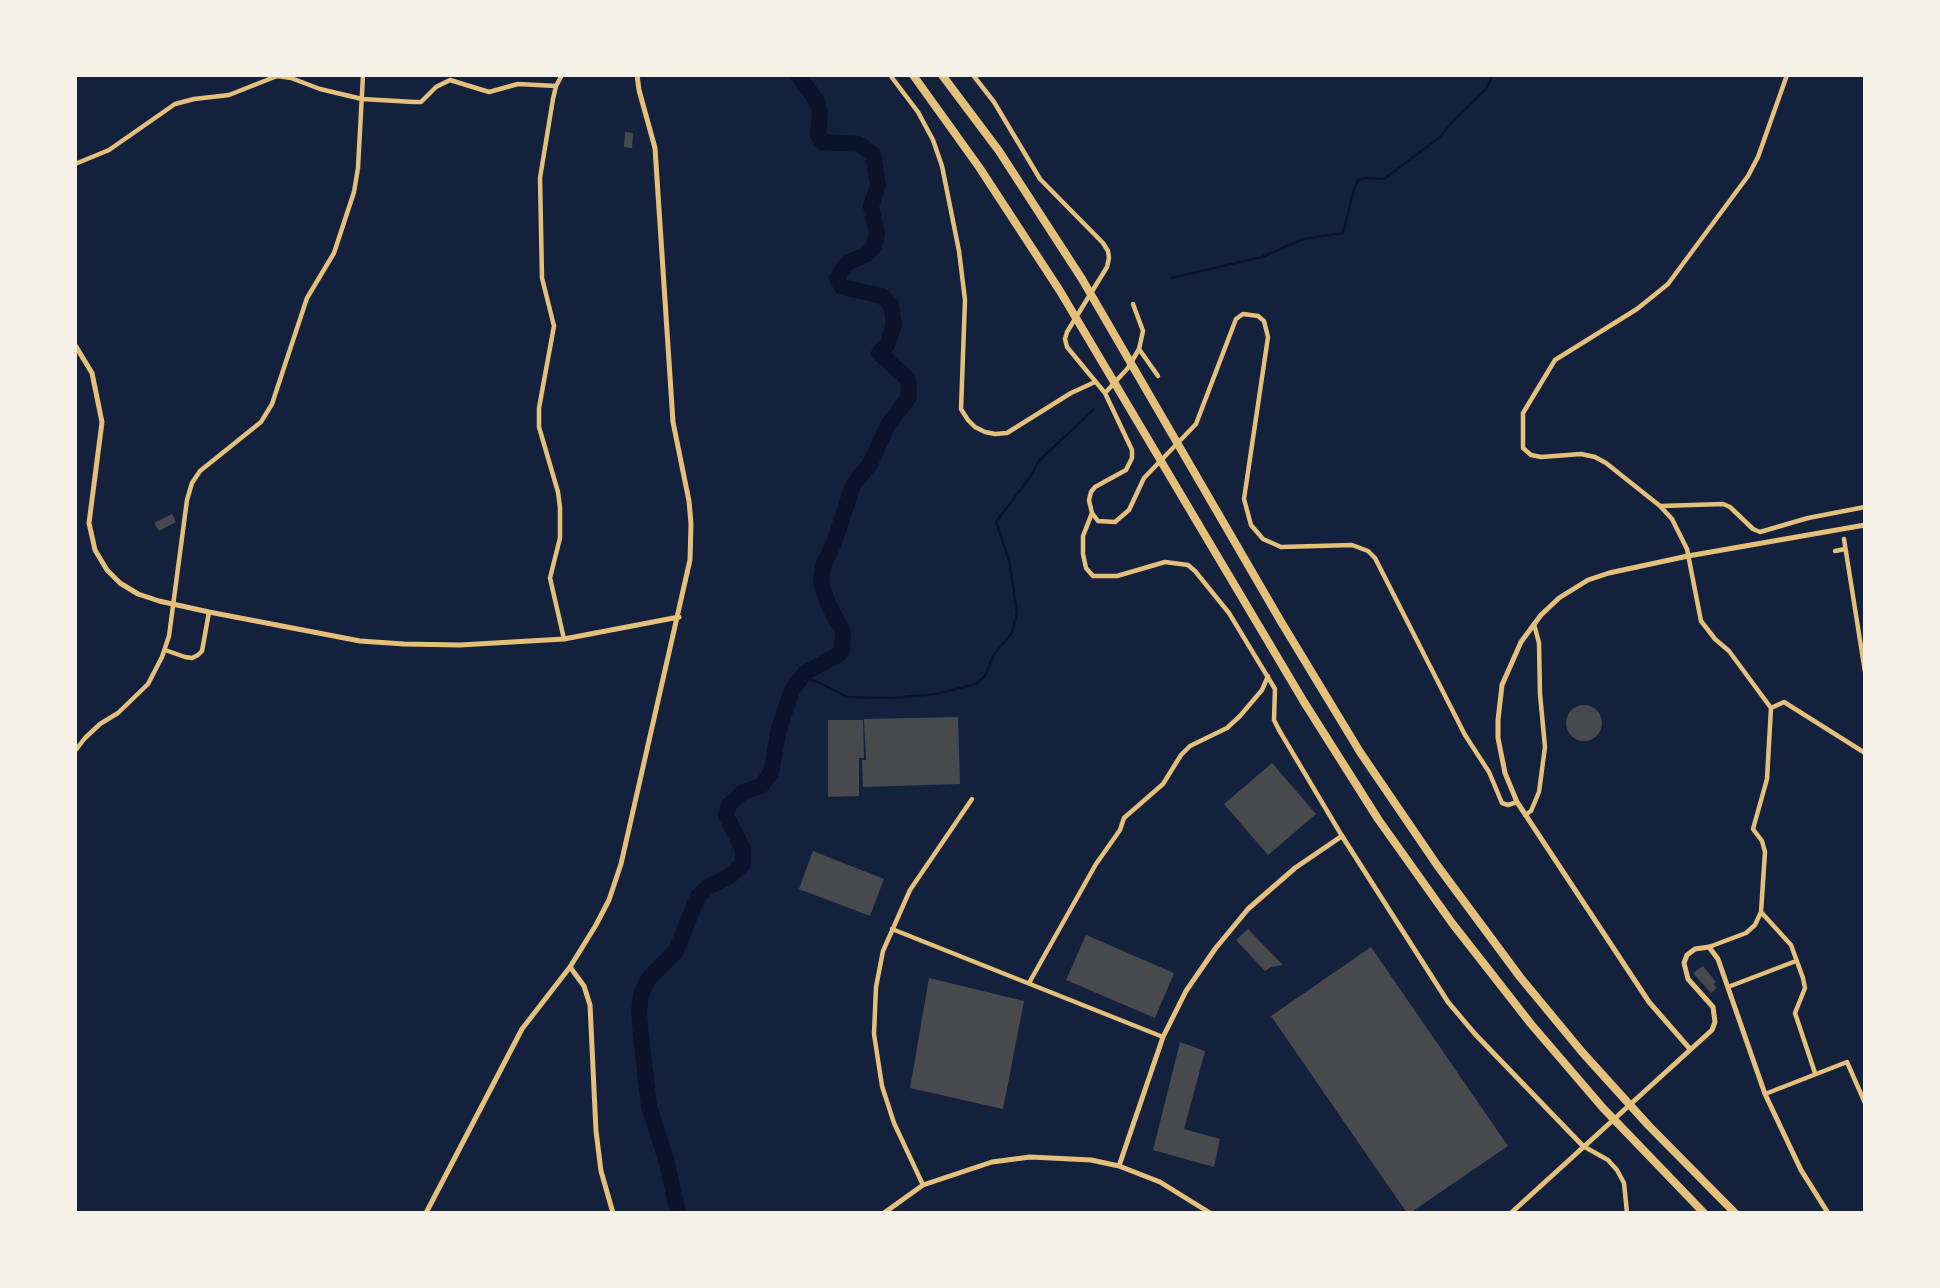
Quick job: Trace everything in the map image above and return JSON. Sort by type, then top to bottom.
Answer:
[{"type":"highway","points":[[913,75],[979,167],[1060,291],[1304,702],[1378,819],[1444,912],[1531,1024],[1603,1108],[1704,1213]]},
{"type":"highway","points":[[942,75],[999,151],[1082,279],[1360,752],[1437,865],[1520,977],[1582,1052],[1649,1126],[1735,1213]]},
{"type":"street","points":[[75,751],[85,737],[118,713],[148,684],[164,650],[173,614],[187,500],[192,483],[200,471],[261,422],[272,404],[307,298],[334,253],[354,192],[358,168],[363,75]]},
{"type":"street","points":[[562,75],[555,86],[540,178],[542,278],[554,326],[539,408],[540,427],[560,508],[560,538],[550,578],[564,639]]},
{"type":"street","points":[[426,1213],[522,1029],[570,967],[601,917],[621,864],[690,560],[689,501],[673,422],[655,148],[637,75]]},
{"type":"street","points":[[890,75],[918,113],[933,140],[942,166],[959,251],[965,300],[961,409],[968,420],[985,432],[1007,433],[1071,393],[1095,382]]},
{"type":"street","points":[[973,75],[994,102],[1040,180],[1103,243],[1110,258],[1065,339],[1067,347],[1105,393],[1132,450],[1132,458],[1125,470],[1091,492],[1089,500],[1092,513],[1098,520],[1115,523],[1129,510],[1144,478],[1196,424],[1236,319],[1243,314],[1258,316],[1264,321],[1268,337],[1244,499],[1251,525],[1263,539],[1281,547],[1352,545],[1368,551],[1375,558],[1465,735],[1489,772],[1502,803],[1508,805],[1517,802]]},
{"type":"street","points":[[1510,1213],[1712,1030],[1715,1016],[1713,1007],[1688,979],[1684,964],[1687,955],[1695,949],[1709,947],[1746,933],[1755,925],[1761,912],[1765,852],[1762,841],[1753,829],[1766,779],[1771,708],[1729,651],[1715,639],[1702,621],[1688,556],[1671,519],[1660,506],[1595,457],[1581,454],[1541,457],[1531,455],[1523,448],[1523,412],[1555,360],[1637,309],[1668,284],[1748,176],[1758,157],[1787,75]]},
{"type":"street","points":[[75,164],[109,150],[175,104],[229,95],[277,76],[362,99],[421,102],[436,87],[450,80],[489,92],[518,84],[555,86]]},
{"type":"street","points":[[1105,393],[1128,368],[1139,349],[1143,331],[1133,304]]},
{"type":"street","points":[[75,345],[92,373],[102,422],[89,523],[95,550],[107,570],[120,583],[138,593],[159,601],[209,612],[360,640],[404,644],[460,645],[564,639],[679,617]]},
{"type":"street","points":[[1139,349],[1158,376]]},
{"type":"street","points":[[1660,506],[1723,504],[1760,532],[1808,518],[1865,507]]},
{"type":"street","points":[[1092,513],[1083,536],[1083,554],[1086,568],[1093,576],[1118,576],[1165,562],[1188,565],[1229,613],[1275,689],[1275,720],[1279,730],[1342,836],[1448,1002],[1475,1034],[1583,1146],[1608,1160],[1617,1170],[1623,1184],[1627,1213]]},
{"type":"street","points":[[1690,1049],[1649,1002],[1517,802],[1500,754],[1498,720],[1502,685],[1521,642],[1534,624],[1559,598],[1588,580],[1688,556],[1865,525]]},
{"type":"street","points":[[1760,532],[1762,543]]},
{"type":"street","points":[[1844,539],[1865,673]]},
{"type":"street","points":[[1835,551],[1845,549]]},
{"type":"street","points":[[164,650],[185,657],[198,655],[202,651],[209,612]]},
{"type":"street","points":[[1525,815],[1531,811],[1539,792],[1545,747],[1539,643],[1534,624]]},
{"type":"street","points":[[1029,984],[1096,864],[1120,830],[1124,818],[1163,784],[1181,755],[1190,746],[1227,728],[1240,716],[1262,690],[1268,676]]},
{"type":"street","points":[[1771,708],[1784,702],[1865,753]]},
{"type":"street","points":[[923,1185],[894,1123],[882,1086],[874,1034],[876,987],[883,951],[910,890],[972,799]]},
{"type":"street","points":[[1119,1166],[1163,1037],[1186,991],[1215,949],[1248,909],[1295,868],[1342,836]]},
{"type":"street","points":[[1761,912],[1791,945],[1805,988],[1795,1013],[1815,1073]]},
{"type":"street","points":[[892,929],[1163,1037]]},
{"type":"street","points":[[1709,947],[1718,959],[1765,1094],[1801,1170],[1828,1213]]},
{"type":"street","points":[[1728,987],[1796,961]]},
{"type":"street","points":[[570,967],[583,986],[590,1005],[596,1131],[601,1171],[613,1213]]},
{"type":"street","points":[[1765,1094],[1847,1062],[1865,1102]]},
{"type":"street","points":[[884,1213],[923,1185],[992,1162],[1030,1157],[1091,1160],[1119,1166],[1160,1182],[1210,1213]]},
{"type":"building","points":[[625,132],[633,133],[632,148],[624,147]]},
{"type":"building","points":[[172,514],[176,522],[159,531],[154,523]]},
{"type":"building","points":[[1584,705],[1597,710],[1602,723],[1597,736],[1584,741],[1571,736],[1566,723],[1571,710]]},
{"type":"building","points":[[958,717],[960,784],[863,787],[862,760],[866,760],[864,719]]},
{"type":"building","points":[[828,720],[863,720],[864,758],[859,758],[859,796],[828,797]]},
{"type":"building","points":[[1272,763],[1316,814],[1268,855],[1224,804]]},
{"type":"building","points":[[813,851],[884,879],[870,916],[799,889]]},
{"type":"building","points":[[1248,929],[1283,965],[1265,971],[1236,940]]},
{"type":"building","points":[[1086,935],[1174,973],[1155,1018],[1066,980]]},
{"type":"building","points":[[1371,947],[1508,1146],[1410,1213],[1407,1213],[1271,1016]]},
{"type":"building","points":[[1703,966],[1716,982],[1713,984],[1717,988],[1711,993],[1693,973]]},
{"type":"building","points":[[929,978],[1024,1001],[1003,1109],[910,1088]]},
{"type":"building","points":[[1180,1042],[1205,1051],[1184,1129],[1220,1139],[1214,1167],[1153,1150]]},
{"type":"waterway","points":[[678,1213],[667,1163],[649,1106],[639,1012],[641,994],[649,978],[676,951],[698,896],[708,887],[730,876],[743,864],[743,849],[726,815],[729,805],[743,792],[761,786],[771,773],[779,729],[792,690],[806,672],[842,651],[843,632],[828,604],[821,583],[823,566],[834,543],[853,485],[870,464],[888,425],[909,397],[908,379],[879,353],[887,345],[894,324],[891,305],[882,296],[842,287],[837,278],[847,263],[867,254],[874,246],[877,234],[871,206],[878,185],[873,154],[859,144],[822,142],[818,135],[820,113],[817,101],[798,75]]},
{"type":"waterway","points":[[1171,278],[1262,257],[1303,239],[1343,233],[1358,180],[1384,179],[1440,137],[1486,89],[1493,75]]},
{"type":"waterway","points":[[801,678],[818,682],[847,697],[892,698],[936,694],[976,684],[985,676],[994,654],[1012,633],[1017,612],[1009,560],[996,522],[1039,461],[1094,409]]}]
